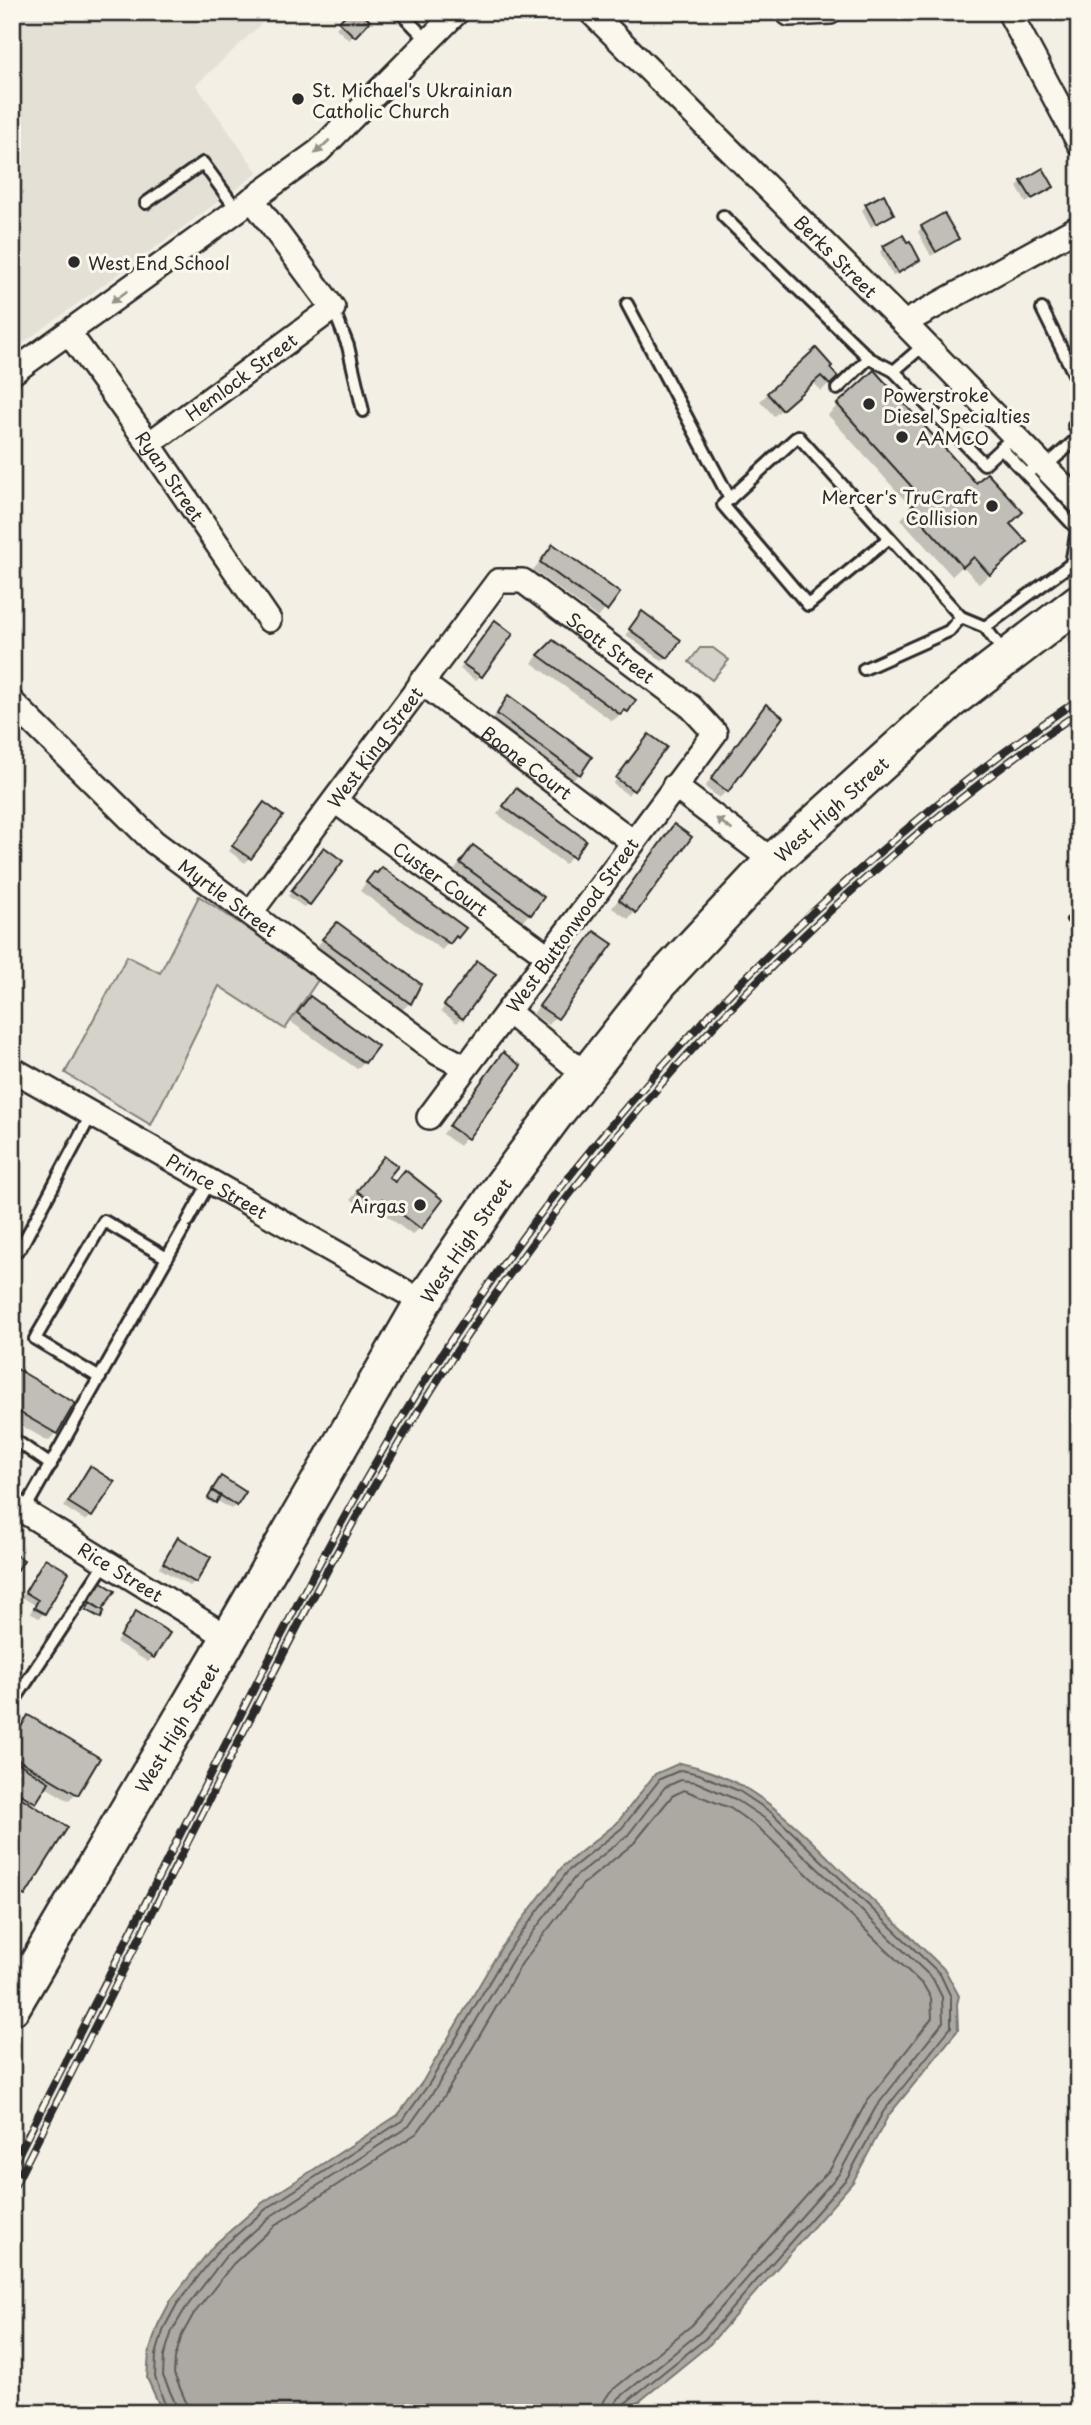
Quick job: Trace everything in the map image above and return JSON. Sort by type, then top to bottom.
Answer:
[{"type":"main road","name":"West High Street","points":[[13,2004],[423,1302],[501,1187],[586,1075],[660,982],[773,861],[949,702],[1079,602]]},
{"type":"street","points":[[12,373],[319,151],[457,12]]},
{"type":"street","name":"Berks Street","points":[[591,12],[925,344],[1008,442],[1079,502]]},
{"type":"street","points":[[789,14],[830,12]]},
{"type":"street","points":[[1009,12],[1079,143]]},
{"type":"street","points":[[245,205],[333,308]]},
{"type":"street","points":[[904,323],[1079,227]]},
{"type":"street","name":"Hemlock Street","points":[[149,444],[333,308]]},
{"type":"street","name":"Ryan Street","points":[[69,333],[270,620]]},
{"type":"street","name":"West King Street","points":[[251,912],[498,581]]},
{"type":"street","name":"Scott Street","points":[[498,581],[523,581],[691,707],[715,733]]},
{"type":"street","name":"Boone Court","points":[[421,682],[633,842]]},
{"type":"street","name":"Myrtle Street","points":[[12,702],[154,842],[439,1053],[465,1067]]},
{"type":"street","name":"West Buttonwood Street","points":[[429,1117],[715,733]]},
{"type":"street","points":[[674,786],[773,861]]},
{"type":"street","name":"Custer Court","points":[[335,801],[548,956]]},
{"type":"street","points":[[508,1012],[586,1075]]},
{"type":"street","name":"Prince Street","points":[[12,1069],[423,1302]]},
{"type":"street","name":"Rice Street","points":[[18,1507],[229,1638]]},
{"type":"lane","points":[[400,12],[428,41]]},
{"type":"lane","points":[[146,203],[203,163],[245,205]]},
{"type":"lane","points":[[723,216],[869,358],[894,371],[984,464],[1008,442]]},
{"type":"lane","points":[[627,304],[730,499]]},
{"type":"lane","points":[[333,308],[348,345],[363,411]]},
{"type":"lane","points":[[1042,309],[1079,384]]},
{"type":"lane","points":[[894,371],[925,344]]},
{"type":"lane","points":[[837,388],[869,358]]},
{"type":"lane","points":[[985,627],[1071,564],[1078,528],[1037,468],[1079,435],[1074,426],[1079,421]]},
{"type":"lane","points":[[888,539],[808,605],[723,505],[798,436],[961,617],[985,627],[1007,656]]},
{"type":"lane","points":[[1071,564],[1079,575]]},
{"type":"lane","points":[[864,669],[949,631],[961,617]]},
{"type":"lane","points":[[12,1255],[21,1247],[92,1113]]},
{"type":"lane","points":[[18,1507],[51,1465],[210,1181]]},
{"type":"lane","points":[[100,1378],[35,1339],[104,1221],[167,1258]]},
{"type":"lane","points":[[12,1438],[51,1465]]},
{"type":"lane","points":[[12,1704],[106,1562]]},
{"type":"shaded area","name":"West End School","points":[[12,12],[274,12],[196,85],[258,173],[12,351]]},
{"type":"shaded area","points":[[700,648],[713,648],[729,660],[712,680],[689,662]]},
{"type":"shaded area","points":[[199,896],[320,977],[285,1029],[219,986],[151,1125],[65,1073],[127,956],[160,973]]},
{"type":"water","points":[[680,1763],[729,1779],[771,1805],[945,1970],[959,1996],[958,2030],[888,2116],[853,2182],[710,2344],[625,2413],[163,2413],[147,2378],[149,2353],[158,2325],[171,2300],[214,2245],[262,2203],[398,2115],[423,2081],[501,1948],[563,1866],[617,1823],[655,1774]]},
{"type":"building","points":[[348,12],[361,12],[370,21],[355,37],[339,22]]},
{"type":"building","points":[[1043,168],[1054,187],[1032,199],[1021,181]]},
{"type":"building","points":[[884,194],[894,214],[876,224],[865,204]]},
{"type":"building","points":[[944,213],[959,239],[936,252],[921,226]]},
{"type":"building","points":[[903,235],[907,242],[910,241],[920,260],[898,273],[883,246]]},
{"type":"building","points":[[816,348],[838,377],[830,385],[821,376],[782,410],[767,393]]},
{"type":"building","points":[[874,370],[976,483],[987,473],[1023,512],[1010,524],[1027,542],[990,575],[974,557],[963,567],[910,508],[921,497],[837,404]]},
{"type":"building","points":[[553,544],[620,593],[607,611],[540,562]]},
{"type":"building","points":[[642,611],[681,640],[668,658],[629,629]]},
{"type":"building","points":[[495,620],[513,634],[482,677],[463,664]]},
{"type":"building","points":[[553,640],[636,700],[628,712],[624,710],[621,715],[538,655]]},
{"type":"building","points":[[508,695],[592,757],[580,775],[497,714]]},
{"type":"building","points":[[766,704],[783,717],[728,792],[711,779]]},
{"type":"building","points":[[649,734],[667,747],[634,791],[616,778]]},
{"type":"building","points":[[516,788],[586,840],[574,858],[503,806]]},
{"type":"building","points":[[264,802],[283,816],[251,859],[232,846]]},
{"type":"building","points":[[674,824],[692,837],[636,913],[619,900]]},
{"type":"building","points":[[473,845],[544,897],[531,915],[460,863]]},
{"type":"building","points":[[324,847],[343,861],[310,905],[291,891]]},
{"type":"building","points":[[382,867],[466,928],[458,938],[456,936],[450,944],[366,882]]},
{"type":"building","points":[[337,922],[421,984],[411,1004],[322,939]]},
{"type":"building","points":[[594,931],[613,944],[558,1019],[539,1006]]},
{"type":"building","points":[[477,961],[496,974],[463,1019],[444,1005]]},
{"type":"building","points":[[310,996],[378,1046],[365,1063],[297,1013]]},
{"type":"building","points":[[503,1052],[521,1066],[468,1139],[449,1126]]},
{"type":"building","points":[[384,1156],[398,1166],[389,1177],[395,1182],[405,1170],[443,1200],[421,1229],[382,1199],[377,1206],[357,1191]]},
{"type":"building","points":[[12,1366],[75,1403],[57,1434],[12,1408]]},
{"type":"building","points":[[90,1466],[115,1482],[92,1517],[68,1502]]},
{"type":"building","points":[[221,1476],[246,1492],[237,1506],[212,1490]]},
{"type":"building","points":[[212,1491],[220,1496],[216,1503],[208,1498]]},
{"type":"building","points":[[178,1537],[211,1557],[196,1583],[163,1563]]},
{"type":"building","points":[[12,1553],[24,1560],[12,1579]]},
{"type":"building","points":[[45,1558],[69,1572],[45,1614],[34,1608],[38,1600],[25,1592]]},
{"type":"building","points":[[100,1581],[115,1591],[102,1610],[87,1600]]},
{"type":"building","points":[[90,1603],[104,1611],[101,1618],[86,1610]]},
{"type":"building","points":[[136,1611],[170,1633],[154,1658],[120,1637]]},
{"type":"building","points":[[28,1715],[100,1758],[78,1795],[12,1756],[12,1742]]},
{"type":"building","points":[[12,1759],[49,1782],[36,1803],[12,1789]]},
{"type":"building","points":[[12,1792],[68,1827],[25,1896],[12,1889]]},
{"type":"railway","points":[[12,2167],[322,1557],[416,1396],[512,1251],[581,1162],[655,1075],[733,991],[815,910],[900,835],[988,764],[1079,699]]},
{"type":"railway","points":[[12,2191],[334,1558],[427,1398],[523,1256],[591,1168],[663,1082],[739,1000],[819,921],[903,846],[990,776],[1079,712]]},
{"type":"railway","points":[[1069,920],[1079,914]]},
{"type":"place","name":"St. Michael's Ukrainian Catholic Church","points":[[298,99]]},
{"type":"place","name":"West End School","points":[[74,262]]},
{"type":"place","name":"Powerstroke Diesel Specialties","points":[[869,404]]},
{"type":"place","name":"AAMCO","points":[[902,437]]},
{"type":"place","name":"Mercer's TruCraft Collision","points":[[992,506]]},
{"type":"place","name":"Airgas","points":[[420,1205]]}]
